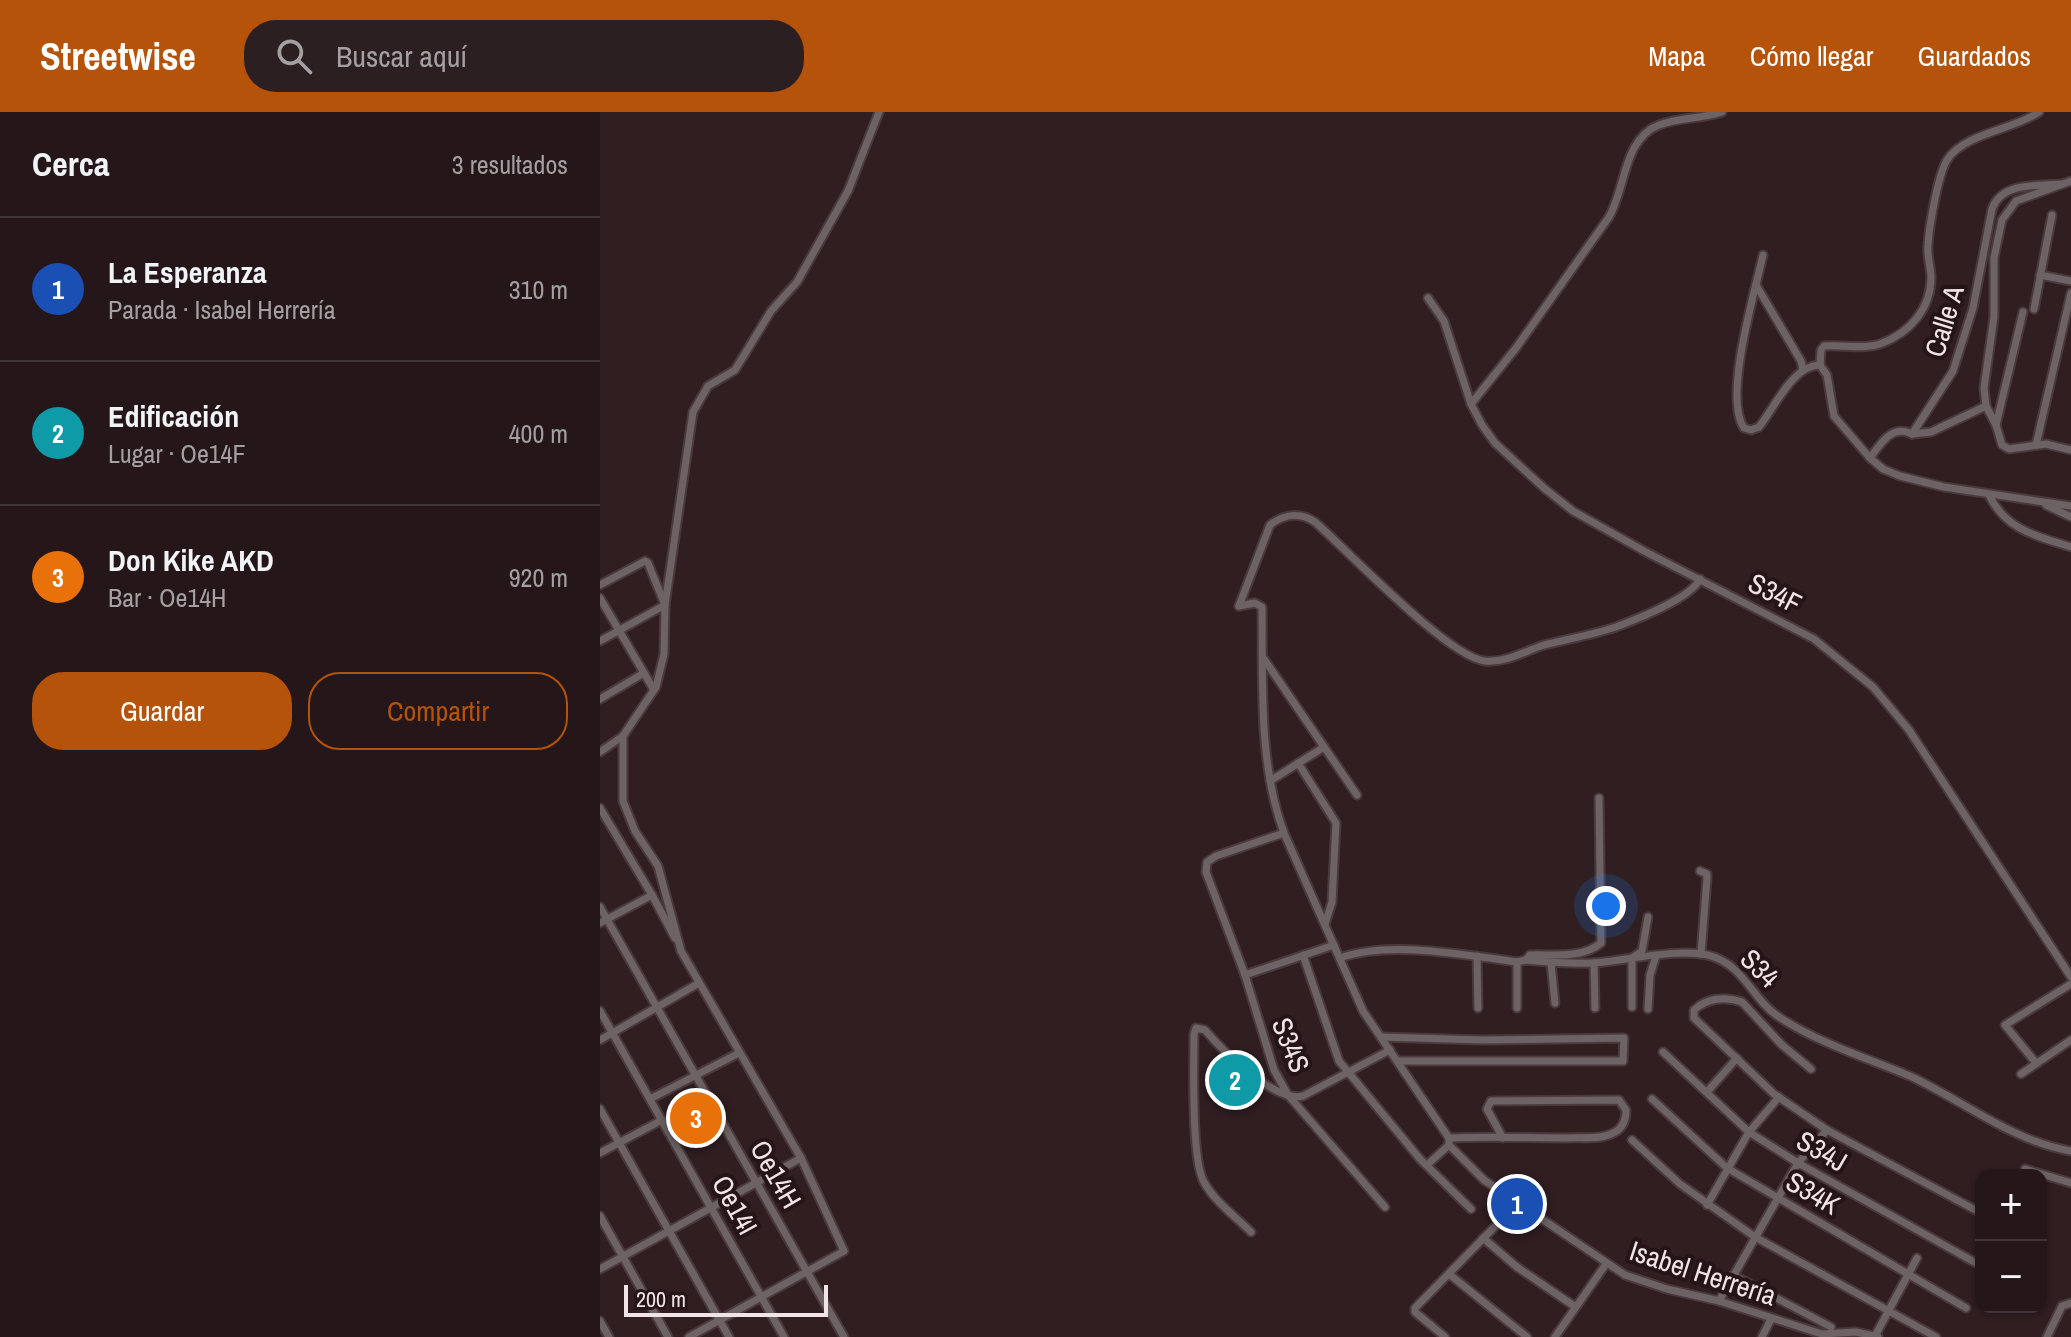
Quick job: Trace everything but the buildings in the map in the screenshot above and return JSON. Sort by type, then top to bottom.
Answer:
[{"type":"street","points":[[600,752],[623,736],[654,690],[664,654],[665,605],[693,412],[708,386],[735,370],[771,311],[797,282],[848,191],[879,112]]},
{"type":"street","points":[[1471,404],[1516,348],[1601,230],[1616,205],[1626,165],[1650,130],[1660,125],[1722,112]]},
{"type":"street","points":[[2039,112],[1974,140],[1947,160],[1928,239],[1931,278],[1925,309],[1906,328],[1880,344],[1864,347],[1824,346],[1820,365],[1827,375],[1834,416],[1883,469],[1900,476],[1989,495],[2071,506]]},
{"type":"street","points":[[2071,181],[2016,201],[2002,220],[1994,258],[1994,317],[1984,388],[1986,406],[2005,448],[2052,445],[2071,450]]},
{"type":"street","name":"Calle A","points":[[1912,434],[1953,371],[1973,308],[1992,209],[1997,199],[2013,189],[2061,184]]},
{"type":"street","points":[[2034,309],[2052,215]]},
{"type":"street","points":[[1763,255],[1737,382],[1736,408],[1744,428],[1751,430],[1759,427],[1793,378],[1812,365],[1820,365]]},
{"type":"street","points":[[2040,275],[2071,281]]},
{"type":"street","points":[[1756,285],[1801,361],[1803,370]]},
{"type":"street","points":[[2036,445],[2067,331],[2071,293]]},
{"type":"street","name":"S34F","points":[[1428,298],[1444,321],[1471,404],[1482,425],[1495,443],[1544,488],[1573,511],[1814,639],[1863,679],[1891,707],[2071,977]]},
{"type":"street","points":[[1996,425],[2023,312]]},
{"type":"street","points":[[1870,458],[1896,431],[1903,429],[1912,434],[1931,432],[1986,406]]},
{"type":"street","points":[[1989,495],[2007,521],[2071,547]]},
{"type":"street","points":[[2041,502],[2071,517]]},
{"type":"street","name":"Isabel Herrería","points":[[1700,579],[1689,592],[1621,625],[1507,658],[1483,660],[1464,653],[1432,629],[1315,522],[1300,515],[1286,516],[1270,525],[1239,606],[1255,603],[1262,607],[1270,781],[1276,811],[1363,1011],[1449,1141],[1477,1174],[1625,1275],[1719,1301],[1821,1335],[1856,1332],[1876,1336]]},
{"type":"street","points":[[600,585],[645,561],[665,605]]},
{"type":"street","points":[[600,598],[654,690]]},
{"type":"street","points":[[600,641],[665,605]]},
{"type":"street","points":[[1262,657],[1357,795]]},
{"type":"street","points":[[600,699],[644,673]]},
{"type":"street","points":[[623,736],[623,801],[635,831],[658,866],[681,951]]},
{"type":"street","points":[[1270,781],[1324,747]]},
{"type":"street","points":[[1298,763],[1336,823],[1332,902],[1325,924]]},
{"type":"street","points":[[1526,960],[1530,955],[1571,954],[1601,943],[1599,798]]},
{"type":"street","points":[[601,811],[801,1158],[844,1251],[689,1337]]},
{"type":"street","name":"S34S","points":[[1284,833],[1216,856],[1207,862],[1206,872],[1245,975],[1265,1048],[1288,1095],[1385,1207]]},
{"type":"street","points":[[1700,871],[1707,875],[1701,954]]},
{"type":"street","points":[[603,921],[652,895]]},
{"type":"street","name":"Oe14H","points":[[600,907],[603,921],[757,1182],[844,1337]]},
{"type":"street","points":[[1632,1007],[1632,958],[1642,951],[1646,941],[1648,917]]},
{"type":"street","points":[[1245,975],[1334,945]]},
{"type":"street","name":"S34","points":[[1340,958],[1355,952],[1411,950],[1551,963],[1594,963],[1701,954],[1716,957],[1742,974],[1756,996],[1771,1011],[1793,1025],[1914,1078],[2018,1135],[2047,1147],[2071,1151]]},
{"type":"street","points":[[1303,955],[1339,1061],[1427,1165],[1471,1209]]},
{"type":"street","points":[[1477,956],[1478,1008]]},
{"type":"street","points":[[1648,1009],[1650,975],[1656,956]]},
{"type":"street","points":[[1517,962],[1517,1008]]},
{"type":"street","points":[[1551,963],[1555,1003]]},
{"type":"street","points":[[1594,963],[1595,1008]]},
{"type":"street","points":[[600,1040],[699,983]]},
{"type":"street","points":[[2036,1063],[2005,1025],[2071,984]]},
{"type":"street","points":[[1811,1069],[1782,1045],[1742,1002],[1711,1000],[1696,1008],[1694,1018],[1779,1097],[1827,1130],[1975,1210]]},
{"type":"street","name":"Oe14I","points":[[600,1011],[784,1337]]},
{"type":"street","points":[[1251,1232],[1209,1190],[1200,1172],[1194,1034],[1198,1027],[1205,1030],[1227,1056],[1297,1098],[1390,1050]]},
{"type":"street","points":[[1381,1037],[1482,1040],[1624,1038],[1623,1061],[1398,1061]]},
{"type":"street","points":[[2021,1074],[2071,1040]]},
{"type":"street","name":"S34J","points":[[1663,1052],[1749,1132],[1975,1262]]},
{"type":"street","points":[[650,1099],[739,1053]]},
{"type":"street","points":[[1707,1092],[1737,1058]]},
{"type":"street","points":[[1707,1205],[1749,1132],[1779,1097]]},
{"type":"street","name":"S34K","points":[[1652,1099],[1727,1168],[1966,1308]]},
{"type":"street","points":[[1427,1165],[1449,1141],[1606,1136],[1623,1125],[1626,1110],[1619,1100],[1491,1101],[1487,1109],[1503,1138]]},
{"type":"street","points":[[600,1109],[729,1337]]},
{"type":"street","points":[[600,1153],[662,1120]]},
{"type":"street","points":[[1719,1301],[1798,1163],[1827,1130]]},
{"type":"street","points":[[1632,1140],[1707,1205],[1755,1237],[1936,1337]]},
{"type":"street","points":[[600,1269],[801,1158]]},
{"type":"street","points":[[2047,1176],[2071,1183]]},
{"type":"street","points":[[1445,1337],[1415,1312],[1415,1308],[1517,1204]]},
{"type":"street","points":[[600,1216],[668,1337]]},
{"type":"street","points":[[1483,1238],[1517,1267],[1574,1306]]},
{"type":"street","points":[[1876,1336],[1917,1258]]},
{"type":"street","points":[[1555,1337],[1606,1264]]},
{"type":"street","points":[[1449,1274],[1527,1337]]},
{"type":"street","points":[[1733,1275],[1831,1327]]},
{"type":"street","points":[[2047,1337],[2062,1306],[2071,1303]]},
{"type":"street","points":[[1762,1337],[1771,1319]]},
{"type":"street","points":[[600,1321],[609,1337]]},
{"type":"place","name":"Edificación","points":[[1235,1080]]},
{"type":"place","name":"Don Kike AKD","points":[[696,1118]]},
{"type":"place","name":"La Esperanza","points":[[1517,1204]]}]
